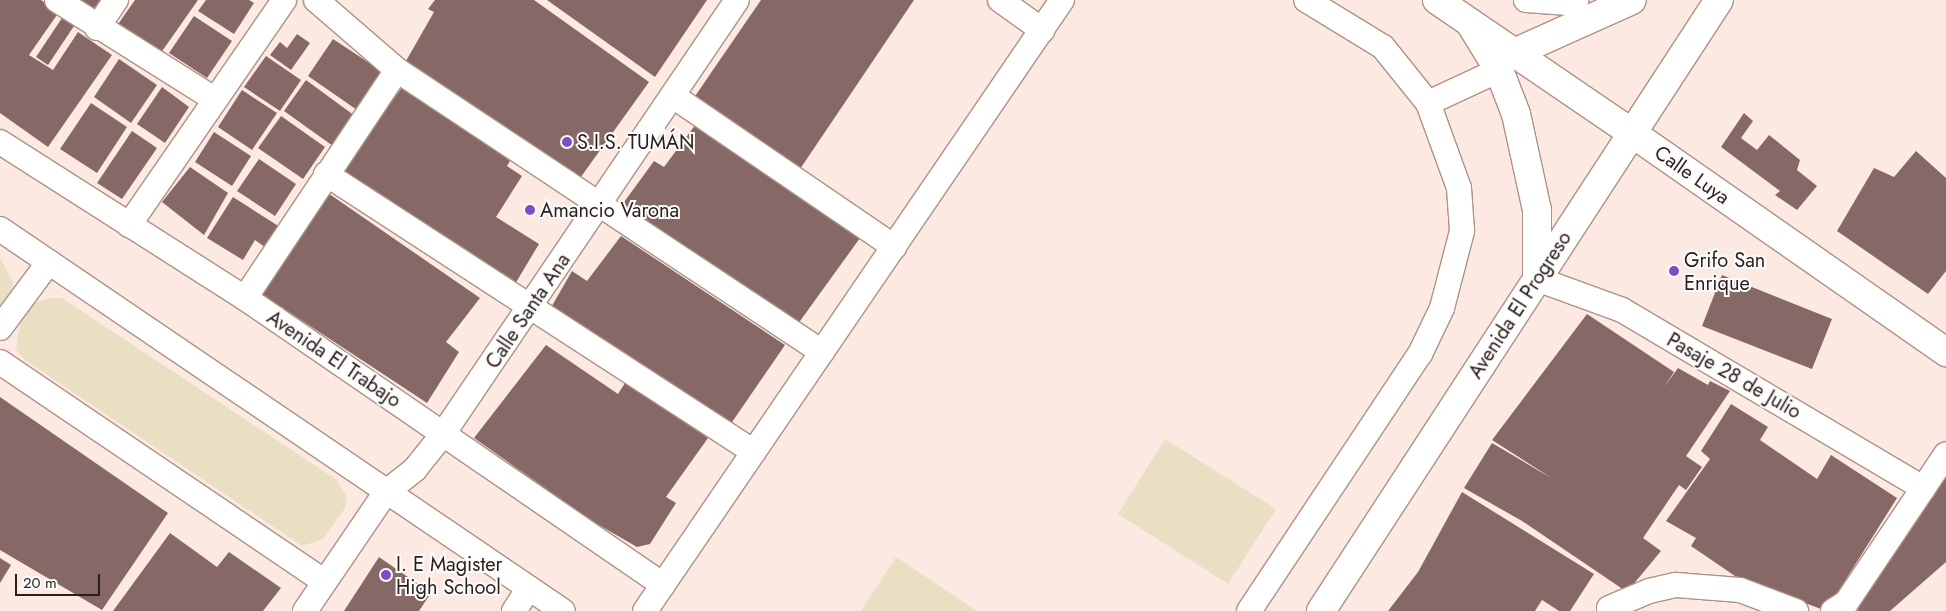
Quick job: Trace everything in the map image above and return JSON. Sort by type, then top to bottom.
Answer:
[{"type":"main road","name":"Calle Luya","points":[[1437,0],[1470,23],[1506,62],[1632,133],[1946,352]]},
{"type":"main road","points":[[1537,279],[1537,210],[1506,62],[1632,0]]},
{"type":"main road","name":"Avenida El Progreso","points":[[1322,611],[1719,0]]},
{"type":"street","points":[[57,0],[97,28],[214,99]]},
{"type":"street","points":[[97,28],[116,0]]},
{"type":"street","points":[[129,226],[214,99],[284,0]]},
{"type":"street","points":[[316,0],[397,70],[822,352]]},
{"type":"street","name":"Calle Santa Ana","points":[[305,611],[386,492],[415,469],[443,434],[531,309],[737,0]]},
{"type":"street","points":[[1000,0],[1042,30]]},
{"type":"street","points":[[645,611],[1062,0]]},
{"type":"street","points":[[1249,611],[1420,354],[1442,308],[1462,231],[1459,188],[1428,103],[1383,47],[1306,0]]},
{"type":"street","points":[[1526,0],[1540,3],[1576,0]]},
{"type":"street","points":[[1428,103],[1506,62]]},
{"type":"street","points":[[245,298],[397,70]]},
{"type":"street","points":[[673,96],[894,247]]},
{"type":"street","name":"Avenida El Trabajo","points":[[0,142],[129,226],[245,298],[663,585]]},
{"type":"street","points":[[326,174],[531,309],[754,452]]},
{"type":"street","points":[[0,229],[563,611]]},
{"type":"street","points":[[0,328],[49,262]]},
{"type":"street","name":"Pasaje 28 de Julio","points":[[1537,279],[1622,310],[1923,488]]},
{"type":"street","points":[[0,362],[325,582]]},
{"type":"street","points":[[1843,608],[1946,454]]},
{"type":"street","points":[[1609,608],[1649,591],[1676,585],[1740,590],[1796,611]]},
{"type":"street","points":[[514,611],[530,588]]},
{"type":"shaded area","points":[[0,258],[13,282],[12,295],[0,312]]},
{"type":"shaded area","points":[[50,298],[62,298],[337,480],[347,497],[345,508],[323,539],[302,546],[25,360],[16,350],[20,325],[34,303]]},
{"type":"shaded area","points":[[1165,439],[1276,509],[1228,584],[1118,514]]},
{"type":"shaded area","points":[[896,557],[977,611],[861,611]]},
{"type":"building","points":[[0,0],[41,0],[59,12],[29,55],[53,70],[78,32],[112,55],[48,147],[0,113]]},
{"type":"building","points":[[70,0],[100,0],[90,14]]},
{"type":"building","points":[[135,0],[198,0],[158,57],[116,27]]},
{"type":"building","points":[[206,0],[249,0],[254,3],[234,34],[198,11]]},
{"type":"building","points":[[435,0],[534,0],[649,82],[578,181],[402,68],[434,12],[428,9]]},
{"type":"building","points":[[547,0],[707,0],[655,77]]},
{"type":"building","points":[[761,0],[914,0],[796,175],[691,102]]},
{"type":"building","points":[[194,16],[232,41],[207,78],[169,53]]},
{"type":"building","points":[[62,18],[74,26],[48,65],[36,57]]},
{"type":"building","points":[[297,34],[310,43],[291,70],[270,55],[280,42],[287,48]]},
{"type":"building","points":[[333,39],[386,74],[360,112],[308,76]]},
{"type":"building","points":[[266,56],[301,80],[280,111],[244,87]]},
{"type":"building","points":[[119,59],[157,85],[131,123],[94,97]]},
{"type":"building","points":[[306,80],[355,116],[333,146],[284,111]]},
{"type":"building","points":[[404,85],[510,161],[507,166],[522,176],[496,217],[539,244],[512,289],[338,172]]},
{"type":"building","points":[[162,87],[189,107],[165,143],[137,124]]},
{"type":"building","points":[[242,90],[277,113],[252,150],[218,127]]},
{"type":"building","points":[[91,103],[127,127],[97,173],[60,149]]},
{"type":"building","points":[[1744,113],[1753,121],[1741,138],[1757,150],[1769,135],[1800,160],[1797,170],[1817,186],[1797,210],[1775,195],[1780,191],[1721,147]]},
{"type":"building","points":[[281,116],[325,147],[303,179],[258,148]]},
{"type":"building","points":[[696,124],[860,238],[795,328],[619,209],[654,161],[664,167]]},
{"type":"building","points":[[132,131],[157,148],[122,199],[97,183]]},
{"type":"building","points":[[214,132],[251,156],[232,186],[195,162]]},
{"type":"building","points":[[1916,151],[1946,178],[1946,271],[1928,294],[1837,231],[1874,168],[1894,177]]},
{"type":"building","points":[[259,159],[296,184],[275,216],[237,191]]},
{"type":"building","points":[[190,167],[228,193],[204,235],[162,202]]},
{"type":"building","points":[[325,191],[480,298],[446,342],[459,352],[427,403],[260,293]]},
{"type":"building","points":[[233,197],[283,229],[269,250],[255,240],[243,260],[207,238]]},
{"type":"building","points":[[621,236],[785,345],[728,428],[549,311],[572,271],[587,281]]},
{"type":"building","points":[[1722,275],[1832,319],[1812,369],[1702,326]]},
{"type":"building","points":[[1587,314],[1674,372],[1664,387],[1678,368],[1708,385],[1710,381],[1730,391],[1686,456],[1702,467],[1686,490],[1679,485],[1643,538],[1661,551],[1627,592],[1522,521],[1464,488],[1492,443],[1553,479],[1492,440]]},
{"type":"building","points":[[546,345],[618,394],[625,383],[708,438],[666,497],[676,503],[650,544],[637,547],[592,521],[474,438]]},
{"type":"building","points":[[0,397],[168,513],[102,610],[0,550]]},
{"type":"building","points":[[1731,404],[1768,427],[1760,440],[1817,479],[1831,455],[1897,498],[1826,611],[1735,576],[1691,546],[1696,538],[1666,521],[1710,459],[1701,451]]},
{"type":"building","points":[[1946,469],[1946,562],[1890,611],[1858,611],[1853,599]]},
{"type":"building","points":[[1462,492],[1594,574],[1570,611],[1559,611],[1542,600],[1535,611],[1388,611],[1418,572]]},
{"type":"building","points":[[170,533],[217,567],[229,552],[281,588],[263,611],[113,611]]},
{"type":"building","name":"I. E Magister High School","points":[[379,557],[431,593],[419,611],[344,611]]},
{"type":"building","points":[[0,558],[11,565],[0,583]]},
{"type":"place","name":"S.I.S. TUMÁN","points":[[567,142]]},
{"type":"place","name":"Amancio Varona","points":[[530,210]]},
{"type":"place","name":"Grifo San Enrique","points":[[1674,271]]},
{"type":"place","name":"I. E Magister High School","points":[[386,575]]}]
